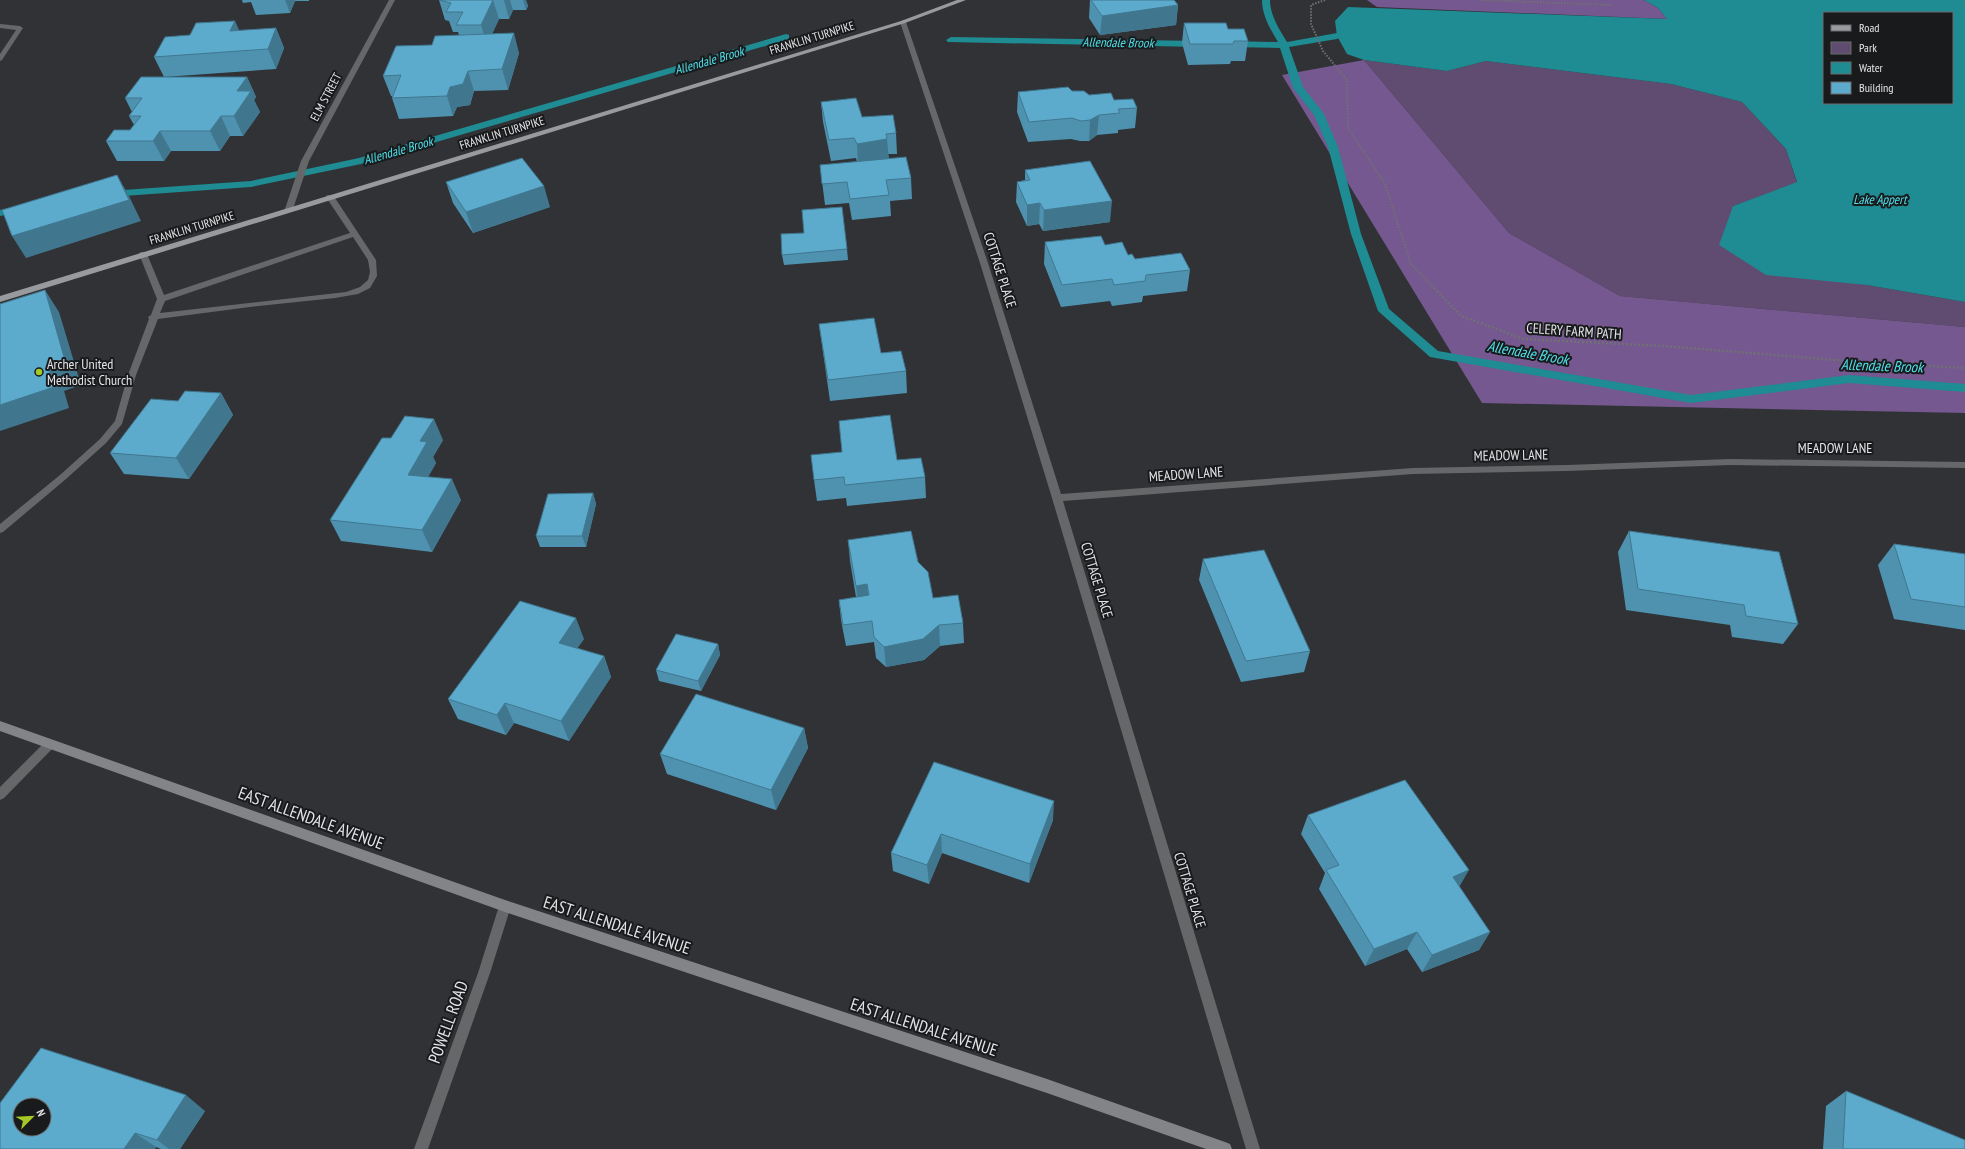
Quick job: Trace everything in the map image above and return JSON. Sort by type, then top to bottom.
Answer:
[{"type":"main road","name":"FRANKLIN TURNPIKE","points":[[0,298],[903,22],[963,0]]},
{"type":"main road","name":"EAST ALLENDALE AVENUE","points":[[0,726],[505,906],[1047,1086],[1225,1149]]},
{"type":"street","name":"ELM STREET","points":[[289,209],[305,161],[392,0]]},
{"type":"street","name":"COTTAGE PLACE","points":[[903,22],[984,263],[1057,498],[1253,1149]]},
{"type":"street","points":[[0,26],[20,28],[0,59]]},
{"type":"street","points":[[152,318],[255,303],[336,295],[364,289],[372,279],[374,266],[330,197]]},
{"type":"street","points":[[160,298],[355,234]]},
{"type":"street","points":[[0,529],[63,477],[114,430],[119,422],[132,375],[160,298],[143,254]]},
{"type":"street","name":"MEADOW LANE","points":[[1057,498],[1413,471],[1567,468],[1730,462],[1896,462],[1965,465]]},
{"type":"street","points":[[0,795],[50,744]]},
{"type":"street","name":"POWELL ROAD","points":[[421,1149],[484,973],[505,906]]},
{"type":"path","name":"CELERY FARM PATH","points":[[1325,0],[1311,5],[1311,24],[1322,48],[1347,80],[1348,128],[1385,184],[1411,264],[1461,316],[1524,339],[1663,346],[1874,363],[1965,368]]},
{"type":"path","points":[[1480,0],[1612,5]]},
{"type":"green space","points":[[1364,60],[1447,71],[1486,61],[1671,84],[1742,102],[1786,149],[1797,183],[1733,206],[1867,285],[1965,302],[1965,327],[1620,296],[1509,233]]},
{"type":"shaded area","points":[[1367,0],[1644,0],[1658,8],[1667,19],[1377,7]]},
{"type":"shaded area","points":[[1364,60],[1509,233],[1620,296],[1965,327],[1965,413],[1482,403],[1282,75]]},
{"type":"water","name":"Lake Appert","points":[[1644,0],[1965,0],[1965,302],[1867,285],[1766,275],[1719,245],[1733,206],[1797,182],[1786,149],[1742,102],[1671,84],[1486,61],[1447,71],[1364,60],[1347,54],[1337,36],[1335,21],[1348,7],[1667,19],[1658,8]]},
{"type":"building","points":[[439,0],[493,0],[481,25],[456,25],[463,12],[446,12],[451,3]]},
{"type":"building","points":[[1091,0],[1174,0],[1178,5],[1102,16]]},
{"type":"building","points":[[235,21],[230,31],[276,28],[268,49],[154,57],[165,37],[190,35],[196,23]]},
{"type":"building","points":[[1184,23],[1226,23],[1228,29],[1244,29],[1248,41],[1234,41],[1233,44],[1190,44]]},
{"type":"building","points":[[514,33],[502,69],[468,71],[463,84],[450,87],[447,96],[392,98],[401,75],[383,76],[396,46],[432,45],[435,36]]},
{"type":"building","points":[[141,77],[247,77],[237,91],[251,91],[234,116],[221,116],[210,131],[160,131],[153,141],[106,141],[114,130],[130,130],[141,116],[129,116],[142,98],[125,98]]},
{"type":"building","points":[[1068,87],[1072,91],[1084,91],[1089,95],[1111,93],[1114,100],[1133,99],[1137,108],[1118,109],[1120,113],[1099,115],[1090,120],[1081,121],[1072,118],[1029,122],[1018,92]]},
{"type":"building","points":[[856,98],[862,117],[893,115],[896,133],[886,134],[887,139],[857,144],[854,138],[829,140],[821,102]]},
{"type":"building","points":[[906,157],[911,178],[886,180],[889,195],[850,199],[847,182],[822,184],[820,165]]},
{"type":"building","points":[[522,158],[544,186],[466,212],[446,182]]},
{"type":"building","points":[[1090,161],[1112,201],[1044,210],[1040,203],[1027,205],[1017,182],[1030,180],[1025,170]]},
{"type":"building","points":[[117,175],[129,200],[12,236],[2,210]]},
{"type":"building","points":[[842,207],[847,249],[782,255],[781,234],[804,233],[802,210]]},
{"type":"building","points":[[1101,236],[1105,245],[1122,242],[1128,255],[1132,254],[1135,259],[1181,253],[1190,270],[1146,275],[1145,281],[1114,285],[1112,279],[1062,285],[1045,242]]},
{"type":"building","name":"Archer United Methodist Church","points":[[45,290],[66,364],[49,370],[54,387],[0,405],[0,304]]},
{"type":"building","points":[[874,318],[881,353],[901,351],[906,371],[828,380],[819,324]]},
{"type":"building","points":[[185,391],[221,393],[176,458],[110,453],[151,399],[178,401]]},
{"type":"building","points":[[890,415],[897,460],[921,458],[925,477],[845,485],[844,477],[814,480],[811,455],[842,452],[839,421]]},
{"type":"building","points":[[405,416],[434,419],[420,441],[427,442],[408,475],[452,479],[422,530],[330,520],[382,438],[391,438]]},
{"type":"building","points":[[593,493],[582,536],[536,536],[548,494]]},
{"type":"building","points":[[911,531],[918,562],[928,572],[933,598],[958,595],[963,623],[939,625],[923,639],[884,647],[874,637],[872,621],[843,625],[839,600],[869,595],[867,584],[856,586],[848,540]]},
{"type":"building","points":[[1629,531],[1779,552],[1798,624],[1746,616],[1744,605],[1638,589]]},
{"type":"building","points":[[1894,544],[1965,554],[1965,607],[1911,599]]},
{"type":"building","points":[[1264,550],[1310,651],[1246,661],[1203,559]]},
{"type":"building","points":[[520,601],[576,618],[559,643],[604,656],[561,721],[505,703],[497,715],[448,699]]},
{"type":"building","points":[[676,634],[718,644],[698,681],[656,670]]},
{"type":"building","points":[[696,694],[804,728],[771,790],[660,754]]},
{"type":"building","points":[[934,762],[1054,801],[1030,864],[941,834],[927,865],[891,853]]},
{"type":"building","points":[[1405,780],[1469,870],[1453,877],[1490,932],[1432,955],[1417,932],[1374,949],[1326,870],[1339,865],[1308,815]]},
{"type":"building","points":[[41,1048],[186,1095],[157,1140],[135,1133],[124,1149],[0,1149],[0,1103]]},
{"type":"building","points":[[1846,1091],[1965,1140],[1965,1149],[1843,1149]]},
{"type":"waterway","points":[[1266,0],[1266,7],[1273,26],[1284,45]]},
{"type":"waterway","name":"Allendale Brook","points":[[1284,45],[1337,36]]},
{"type":"waterway","name":"Allendale Brook","points":[[109,194],[251,184],[361,161],[786,37]]},
{"type":"waterway","name":"Allendale Brook","points":[[951,40],[1200,44]]},
{"type":"waterway","name":"Allendale Brook","points":[[1229,44],[1284,45]]},
{"type":"waterway","name":"Allendale Brook","points":[[1284,45],[1298,88],[1319,114],[1333,147],[1356,234],[1384,311],[1434,354],[1691,399],[1849,379],[1965,388]]},
{"type":"waterway","name":"Allendale Brook","points":[[0,213],[21,209]]},
{"type":"place","name":"Archer United Methodist Church","points":[[39,372]]}]
